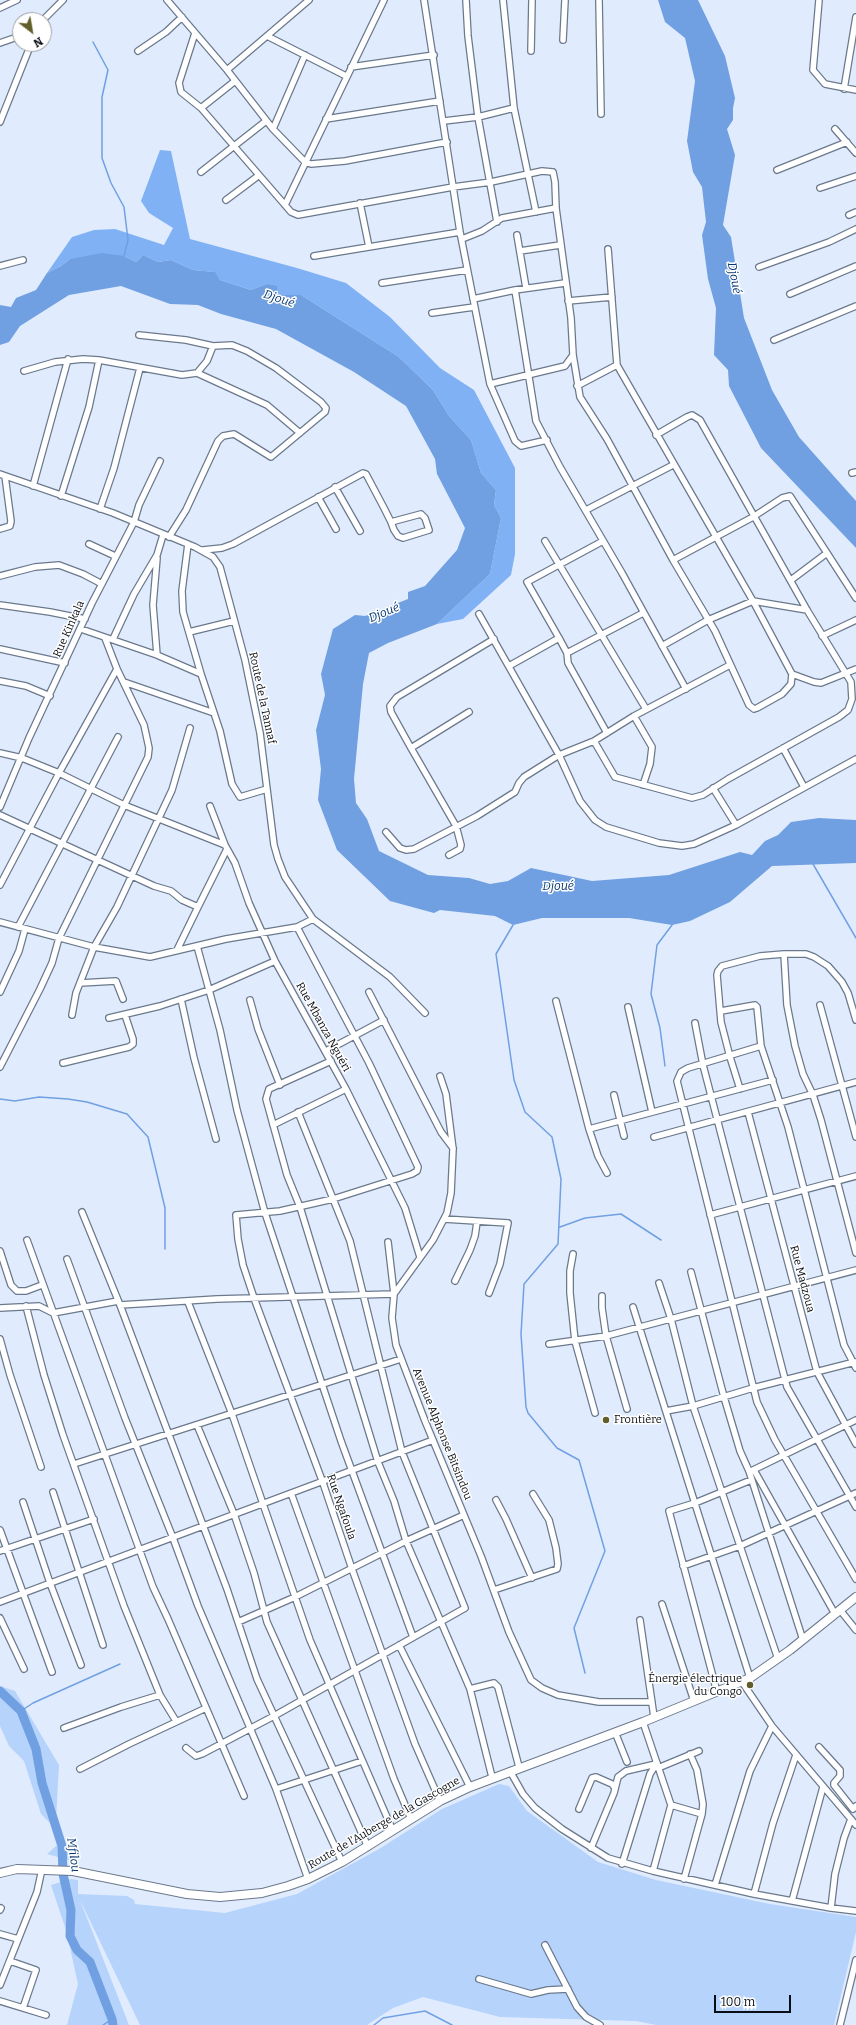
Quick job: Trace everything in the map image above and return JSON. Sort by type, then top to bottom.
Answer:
[{"type":"street","points":[[0,8],[17,0]]},
{"type":"street","points":[[52,0],[55,7]]},
{"type":"street","points":[[50,12],[63,0]]},
{"type":"street","points":[[167,0],[227,70],[266,121],[305,162],[311,164],[345,161],[447,142]]},
{"type":"street","points":[[227,70],[309,0]]},
{"type":"street","points":[[285,205],[384,0]]},
{"type":"street","points":[[424,0],[434,55],[460,232],[490,384],[515,441],[521,446],[547,440]]},
{"type":"street","points":[[466,0],[468,36],[478,116],[497,222]]},
{"type":"street","points":[[503,0],[514,108],[536,212]]},
{"type":"street","points":[[532,0],[532,51]]},
{"type":"street","points":[[563,40],[565,0]]},
{"type":"street","points":[[600,0],[600,114]]},
{"type":"street","points":[[819,0],[813,70],[825,84],[844,89],[856,90]]},
{"type":"street","points":[[138,51],[166,32],[182,17]]},
{"type":"street","points":[[844,89],[856,18]]},
{"type":"street","points":[[195,34],[179,89],[201,108],[258,176],[291,212],[298,215],[453,187],[491,182],[547,170],[553,172],[560,245],[571,318],[573,355],[580,397],[607,439],[632,487],[708,620],[720,642],[749,705],[754,709],[782,694],[791,684],[792,674],[753,601],[715,538],[617,365],[608,249]]},
{"type":"street","points":[[267,36],[346,76]]},
{"type":"street","points":[[0,43],[12,39]]},
{"type":"street","points":[[0,122],[28,52]]},
{"type":"street","points":[[273,129],[305,55]]},
{"type":"street","points":[[351,67],[434,55]]},
{"type":"street","points":[[201,108],[236,81]]},
{"type":"street","points":[[326,119],[440,101]]},
{"type":"street","points":[[444,121],[478,116],[514,108]]},
{"type":"street","points":[[201,172],[266,121]]},
{"type":"street","points":[[835,129],[856,153]]},
{"type":"street","points":[[777,170],[847,142]]},
{"type":"street","points":[[226,200],[258,176]]},
{"type":"street","points":[[820,188],[856,176]]},
{"type":"street","points":[[360,203],[369,247]]},
{"type":"street","points":[[462,239],[482,232],[508,216],[556,208]]},
{"type":"street","points":[[849,215],[856,212]]},
{"type":"street","points":[[759,267],[829,242],[856,229]]},
{"type":"street","points":[[314,256],[460,232]]},
{"type":"street","points":[[517,234],[526,288]]},
{"type":"street","points":[[520,251],[560,245]]},
{"type":"street","points":[[0,266],[23,260]]},
{"type":"street","points":[[790,294],[856,266]]},
{"type":"street","points":[[382,283],[467,270]]},
{"type":"street","points":[[473,299],[526,288],[565,283]]},
{"type":"street","points":[[515,290],[534,417],[560,467],[586,510],[686,689]]},
{"type":"street","points":[[568,301],[612,297]]},
{"type":"street","points":[[774,340],[856,306]]},
{"type":"street","points":[[432,312],[474,307]]},
{"type":"street","points":[[113,639],[134,594],[157,555],[166,536],[186,510],[218,441],[223,436],[234,434],[271,457],[324,412],[326,408],[276,368],[247,351],[232,346],[213,346],[186,340],[139,335]]},
{"type":"street","points":[[197,373],[207,361],[213,346]]},
{"type":"street","points":[[565,366],[573,355]]},
{"type":"street","points":[[24,370],[68,360],[99,360],[182,375],[197,373],[267,405],[300,433]]},
{"type":"street","points":[[33,486],[68,360]]},
{"type":"street","points":[[61,496],[89,407],[99,360]]},
{"type":"street","points":[[577,386],[617,365]]},
{"type":"street","points":[[490,384],[528,373],[565,366],[575,371]]},
{"type":"street","points":[[100,509],[114,468],[140,368]]},
{"type":"street","points":[[594,742],[616,777],[692,798],[703,795],[839,717],[848,710],[852,699],[853,688],[846,674],[822,636],[696,416],[687,417],[656,435]]},
{"type":"street","name":"Rue Kinkala","points":[[0,807],[34,727],[115,556],[134,522],[160,461]]},
{"type":"street","points":[[586,510],[673,465]]},
{"type":"street","points":[[203,550],[222,548],[233,544],[360,474],[366,474],[399,538],[429,530],[425,518],[421,514],[391,522]]},
{"type":"street","points":[[0,529],[10,526],[11,521],[2,475]]},
{"type":"street","name":"Route de la Tannaf","points":[[2,475],[134,522],[203,550],[213,557],[220,567],[245,660],[260,733],[278,859],[284,877],[313,919],[390,977],[425,1013]]},
{"type":"street","points":[[335,487],[360,531]]},
{"type":"street","points":[[673,560],[753,517],[782,498],[790,496],[856,598]]},
{"type":"street","points":[[318,497],[336,529]]},
{"type":"street","points":[[545,541],[603,635],[646,709]]},
{"type":"street","points":[[603,541],[559,563],[527,582],[560,638],[567,653],[568,663],[607,732]]},
{"type":"street","points":[[89,544],[115,556]]},
{"type":"street","points":[[188,544],[182,591],[183,612],[214,713],[232,784],[240,797],[267,789]]},
{"type":"street","points":[[791,580],[827,554]]},
{"type":"street","points":[[157,555],[153,605],[157,656]]},
{"type":"street","points":[[0,576],[35,567],[59,565],[84,574],[102,584]]},
{"type":"street","points":[[662,646],[708,620],[753,601],[807,610]]},
{"type":"street","points":[[0,605],[50,612],[85,619]]},
{"type":"street","points":[[567,653],[643,613]]},
{"type":"street","points":[[479,614],[559,755],[580,801],[595,820],[606,827],[630,836],[682,846],[708,839],[856,758]]},
{"type":"street","points":[[822,636],[856,620]]},
{"type":"street","points":[[189,632],[234,621]]},
{"type":"street","points":[[81,629],[113,639],[201,674]]},
{"type":"street","points":[[0,1067],[52,963],[59,938],[148,757],[149,748],[144,725],[117,669],[106,638]]},
{"type":"street","points":[[508,664],[509,666],[560,638]]},
{"type":"street","points":[[449,855],[460,849],[462,845],[456,826],[391,712],[391,702],[494,639]]},
{"type":"street","points":[[0,649],[65,663]]},
{"type":"street","points":[[386,832],[394,843],[400,848],[406,850],[414,849],[477,816],[515,792],[519,782],[524,777],[559,755],[594,742],[607,732],[646,709],[730,665]]},
{"type":"street","points":[[0,885],[58,773],[117,669]]},
{"type":"street","points":[[792,674],[821,683],[856,669]]},
{"type":"street","points":[[0,681],[26,686],[50,696]]},
{"type":"street","points":[[124,682],[214,713]]},
{"type":"street","points":[[411,748],[469,712]]},
{"type":"street","points":[[634,716],[652,747],[650,764],[643,785]]},
{"type":"street","points":[[72,1015],[73,1002],[94,947],[105,931],[172,790],[190,728]]},
{"type":"street","points":[[18,927],[63,845],[118,737]]},
{"type":"street","points":[[783,748],[804,787]]},
{"type":"street","points":[[0,753],[22,758],[58,773],[124,806],[226,847],[177,950]]},
{"type":"street","points":[[713,788],[736,825]]},
{"type":"street","name":"Rue Mbanza Nguéri","points":[[210,806],[226,847],[235,862],[249,903],[276,962],[346,1089],[405,1208],[420,1257]]},
{"type":"street","points":[[0,815],[154,886],[171,891],[182,900],[198,907]]},
{"type":"street","points":[[0,922],[94,947],[150,957],[263,932],[297,927],[313,919]]},
{"type":"street","points":[[265,1213],[333,1199],[412,1174],[417,1171],[418,1167],[411,1149],[297,927]]},
{"type":"street","points":[[0,992],[19,951],[25,929]]},
{"type":"street","points":[[197,946],[210,990],[237,1110],[265,1213],[352,1471],[413,1637]]},
{"type":"street","points":[[784,954],[788,1005],[795,1046],[804,1074],[813,1095],[838,1181],[856,1253]]},
{"type":"street","points":[[740,1088],[721,1022],[717,975],[719,968],[728,963],[746,959],[784,954],[806,954],[814,957],[828,966],[842,982],[848,993],[856,1020]]},
{"type":"street","points":[[109,1018],[125,1015],[210,990],[276,962]]},
{"type":"street","points":[[80,983],[116,981],[123,999]]},
{"type":"street","points":[[369,992],[441,1132],[453,1149]]},
{"type":"street","points":[[181,999],[194,1058],[216,1139]]},
{"type":"street","points":[[250,1000],[258,1029],[280,1085]]},
{"type":"street","points":[[556,1001],[589,1130],[598,1156],[607,1173]]},
{"type":"street","points":[[820,1005],[856,1137]]},
{"type":"street","points":[[666,1411],[693,1406],[753,1388],[855,1364],[844,1345],[825,1277],[805,1189],[781,1104],[761,1046],[757,1006],[721,1011]]},
{"type":"street","points":[[628,1007],[652,1112]]},
{"type":"street","points":[[63,1063],[129,1047],[133,1044],[133,1039],[125,1015]]},
{"type":"street","points":[[326,1051],[384,1020]]},
{"type":"street","points":[[694,1023],[703,1064],[785,1380],[790,1393],[816,1440],[856,1508]]},
{"type":"street","points":[[761,1046],[730,1057],[688,1068],[679,1075],[677,1081],[753,1388],[765,1419],[856,1579]]},
{"type":"street","points":[[331,1061],[269,1089],[266,1099],[287,1175],[300,1207],[378,1462],[394,1501],[406,1541],[470,1690],[492,1778]]},
{"type":"street","points":[[0,1308],[39,1306],[53,1313],[119,1303],[188,1302],[254,1298],[394,1294],[433,1240],[444,1219],[451,1193],[453,1149],[446,1094],[440,1076]]},
{"type":"street","points":[[589,1130],[773,1080]]},
{"type":"street","points":[[654,1137],[781,1104],[856,1082]]},
{"type":"street","points":[[273,1125],[346,1089]]},
{"type":"street","points":[[614,1095],[622,1120],[624,1136]]},
{"type":"street","points":[[186,1748],[196,1756],[250,1729],[465,1608],[434,1528],[402,1452],[391,1414],[381,1365],[350,1241],[298,1112]]},
{"type":"street","name":"Rue Madzoua","points":[[748,1112],[817,1372],[856,1444]]},
{"type":"street","points":[[710,1215],[856,1176]]},
{"type":"street","points":[[82,1212],[119,1303],[203,1527],[257,1679],[342,1862]]},
{"type":"street","name":"Rue Ngafoula","points":[[265,1213],[236,1215],[243,1265],[323,1482],[352,1569],[415,1744],[440,1801]]},
{"type":"street","points":[[444,1219],[508,1223],[500,1264],[489,1293]]},
{"type":"street","points":[[455,1281],[476,1236],[477,1222]]},
{"type":"street","points":[[27,1240],[138,1549],[153,1587],[244,1796]]},
{"type":"street","name":"Avenue Alphonse Bitsindou","points":[[388,1242],[394,1294],[392,1329],[401,1359],[494,1590],[522,1665],[530,1680],[542,1688],[558,1695],[599,1702],[652,1702]]},
{"type":"street","points":[[0,1251],[11,1285],[17,1291],[26,1291],[42,1285]]},
{"type":"street","points":[[573,1254],[570,1271],[570,1293],[575,1340],[595,1413]]},
{"type":"street","points":[[67,1259],[86,1307],[97,1343],[173,1538],[205,1626],[276,1789],[308,1879]]},
{"type":"street","points":[[549,1344],[606,1336],[856,1270]]},
{"type":"street","points":[[691,1272],[740,1451],[838,1612],[856,1630]]},
{"type":"street","points":[[659,1283],[671,1319],[693,1406],[778,1659]]},
{"type":"street","points":[[602,1296],[606,1336],[627,1409]]},
{"type":"street","points":[[188,1302],[232,1414],[310,1640],[393,1831]]},
{"type":"street","points":[[26,1306],[44,1375],[124,1606],[160,1695],[176,1721]]},
{"type":"street","points":[[633,1307],[750,1678]]},
{"type":"street","points":[[0,1339],[10,1375],[41,1467]]},
{"type":"street","points":[[74,1464],[401,1359]]},
{"type":"street","points":[[751,1471],[856,1420]]},
{"type":"street","points":[[197,1425],[234,1514],[254,1573],[263,1612],[332,1772],[368,1847]]},
{"type":"street","points":[[0,1602],[80,1573],[138,1549],[203,1527],[262,1503],[378,1462],[433,1440]]},
{"type":"street","points":[[751,1471],[750,1480],[803,1640]]},
{"type":"street","points":[[717,1692],[669,1511],[695,1503],[750,1480]]},
{"type":"street","points":[[53,1492],[103,1645]]},
{"type":"street","points":[[291,1493],[394,1779],[411,1819]]},
{"type":"street","points":[[684,1566],[712,1557],[769,1534],[856,1493]]},
{"type":"street","points":[[494,1590],[557,1569],[558,1564],[549,1520],[533,1494]]},
{"type":"street","points":[[496,1500],[506,1518],[532,1578]]},
{"type":"street","points":[[23,1502],[50,1583],[81,1665]]},
{"type":"street","points":[[238,1622],[295,1597],[406,1541],[464,1515]]},
{"type":"street","points":[[0,1551],[94,1519]]},
{"type":"street","points":[[0,1530],[52,1672]]},
{"type":"street","name":"Route de l'Auberge de la Gascogne","points":[[0,1873],[17,1869],[57,1869],[74,1871],[187,1894],[220,1898],[262,1893],[308,1879],[342,1862],[440,1801],[470,1786],[643,1722],[750,1678],[803,1640],[856,1597]]},
{"type":"street","points":[[662,1604],[694,1701]]},
{"type":"street","points":[[0,1618],[24,1669]]},
{"type":"street","points":[[640,1620],[654,1717]]},
{"type":"street","points":[[399,1645],[470,1786]]},
{"type":"street","points":[[742,1682],[772,1726],[856,1825]]},
{"type":"street","points":[[470,1690],[494,1683],[498,1687],[519,1767]]},
{"type":"street","points":[[64,1728],[121,1707],[160,1695]]},
{"type":"street","points":[[80,1770],[176,1721],[206,1708]]},
{"type":"street","points":[[643,1722],[671,1805],[653,1872]]},
{"type":"street","points":[[715,1885],[750,1770],[772,1726]]},
{"type":"street","points":[[615,1732],[627,1762]]},
{"type":"street","points":[[819,1747],[840,1770],[840,1776],[834,1783],[834,1786],[853,1809],[856,1806]]},
{"type":"street","points":[[591,1848],[615,1788],[618,1776],[621,1773],[657,1765],[699,1751]]},
{"type":"street","points":[[684,1879],[704,1804],[697,1770],[690,1754]]},
{"type":"street","points":[[754,1894],[773,1823],[796,1754]]},
{"type":"street","points":[[276,1789],[362,1761]]},
{"type":"street","points":[[622,1864],[650,1774],[657,1765]]},
{"type":"street","points":[[510,1771],[523,1794],[535,1808],[562,1829],[591,1848],[622,1864],[754,1894],[856,1911]]},
{"type":"street","points":[[578,1809],[592,1778],[596,1777],[612,1784],[615,1788]]},
{"type":"street","points":[[792,1901],[823,1787]]},
{"type":"street","points":[[671,1805],[702,1814]]},
{"type":"street","points":[[831,1908],[835,1874],[844,1838],[851,1818]]},
{"type":"street","points":[[0,1985],[37,1892],[42,1869]]},
{"type":"street","points":[[0,1934],[18,1939]]},
{"type":"street","points":[[545,1945],[577,2007],[586,2017],[600,2025]]},
{"type":"street","points":[[840,2025],[856,1960]]},
{"type":"street","points":[[10,1961],[36,1970],[23,2008]]},
{"type":"street","points":[[478,1979],[531,1994],[548,1990],[568,1989]]},
{"type":"street","points":[[0,2001],[46,2015]]},
{"type":"shaded area","points":[[160,150],[171,151],[190,239],[346,283],[390,317],[440,368],[474,390],[515,468],[515,554],[511,575],[463,619],[437,624],[490,574],[501,518],[494,505],[496,490],[481,473],[471,440],[449,416],[433,390],[399,357],[301,295],[276,295],[266,284],[251,290],[220,280],[214,272],[193,270],[171,260],[158,262],[143,255],[136,262],[124,256],[70,259],[61,266],[47,273],[72,237],[94,230],[115,229],[164,245],[173,228],[149,213],[141,201]]},
{"type":"shaded area","points":[[0,1686],[15,1691],[59,1765],[56,1820],[72,1861],[47,1854],[57,1845],[50,1823],[41,1814],[24,1761],[9,1746],[0,1726]]},
{"type":"shaded area","points":[[499,1784],[509,1786],[527,1811],[598,1862],[656,1880],[770,1904],[856,1917],[856,1932],[834,2025],[656,2025],[636,2021],[500,2017],[423,1997],[393,2008],[367,2025],[140,2025],[80,1900],[129,2025],[67,2025],[78,1984],[66,1930],[51,1885],[71,1879],[78,1880],[78,1894],[127,1896],[134,1900],[135,1904],[225,1913],[297,1894],[379,1849],[442,1809]]},
{"type":"water","name":"Djoué","points":[[658,0],[698,0],[725,56],[735,98],[733,120],[727,129],[735,155],[723,225],[731,237],[744,318],[772,390],[799,437],[856,501],[856,548],[761,448],[729,386],[728,370],[714,355],[716,308],[708,279],[702,235],[706,222],[702,187],[693,172],[687,141],[695,81],[685,38],[665,22]]},
{"type":"water","name":"Djoué","points":[[102,253],[124,256],[136,262],[143,255],[158,262],[171,260],[193,270],[215,272],[220,280],[251,290],[266,284],[277,286],[277,295],[301,295],[399,357],[433,390],[449,416],[471,440],[481,473],[496,490],[494,505],[501,518],[490,574],[437,624],[388,643],[369,653],[363,684],[354,779],[356,803],[367,819],[379,851],[428,875],[469,878],[490,884],[508,881],[531,868],[592,881],[669,875],[740,852],[752,855],[765,841],[778,835],[791,822],[819,818],[856,820],[856,863],[772,866],[730,902],[690,921],[672,925],[629,918],[542,918],[513,925],[495,916],[440,910],[434,913],[390,901],[337,850],[318,800],[321,769],[316,730],[325,695],[321,674],[333,629],[355,615],[365,616],[408,599],[408,592],[425,586],[457,550],[465,528],[437,474],[435,459],[406,406],[354,372],[276,329],[221,314],[198,305],[170,304],[121,286],[69,295],[20,326],[9,342],[0,345],[0,305],[11,307],[16,298],[36,290],[47,273],[61,266],[70,259]]},
{"type":"waterway","points":[[93,42],[108,70],[102,97],[102,158],[111,183],[124,207],[128,240],[124,256]]},
{"type":"waterway","points":[[813,864],[856,938]]},
{"type":"waterway","points":[[513,925],[496,954],[514,1080],[525,1112],[552,1137],[561,1179],[558,1244],[524,1284],[521,1334],[526,1407],[528,1413],[557,1448],[579,1460],[605,1551],[574,1628],[585,1673]]},
{"type":"waterway","points":[[665,1066],[660,1028],[651,994],[657,945],[672,925]]},
{"type":"waterway","points":[[0,1099],[15,1101],[39,1097],[68,1099],[87,1102],[127,1114],[148,1137],[165,1208],[165,1249]]},
{"type":"waterway","points":[[560,1227],[585,1218],[621,1214],[661,1240]]},
{"type":"waterway","points":[[21,1711],[33,1703],[120,1664]]},
{"type":"waterway","name":"Mfilou","points":[[0,1691],[21,1711],[36,1749],[42,1783],[62,1846],[63,1874],[71,1910],[70,1936],[77,1950],[90,1962],[113,2025]]},
{"type":"waterway","points":[[374,2025],[383,2018],[425,2011],[452,2025]]},
{"type":"waterway","points":[[103,2025],[112,2019]]},
{"type":"place","name":"Frontière","points":[[606,1420]]},
{"type":"place","name":"Énergie électrique du Congo","points":[[750,1685]]}]
